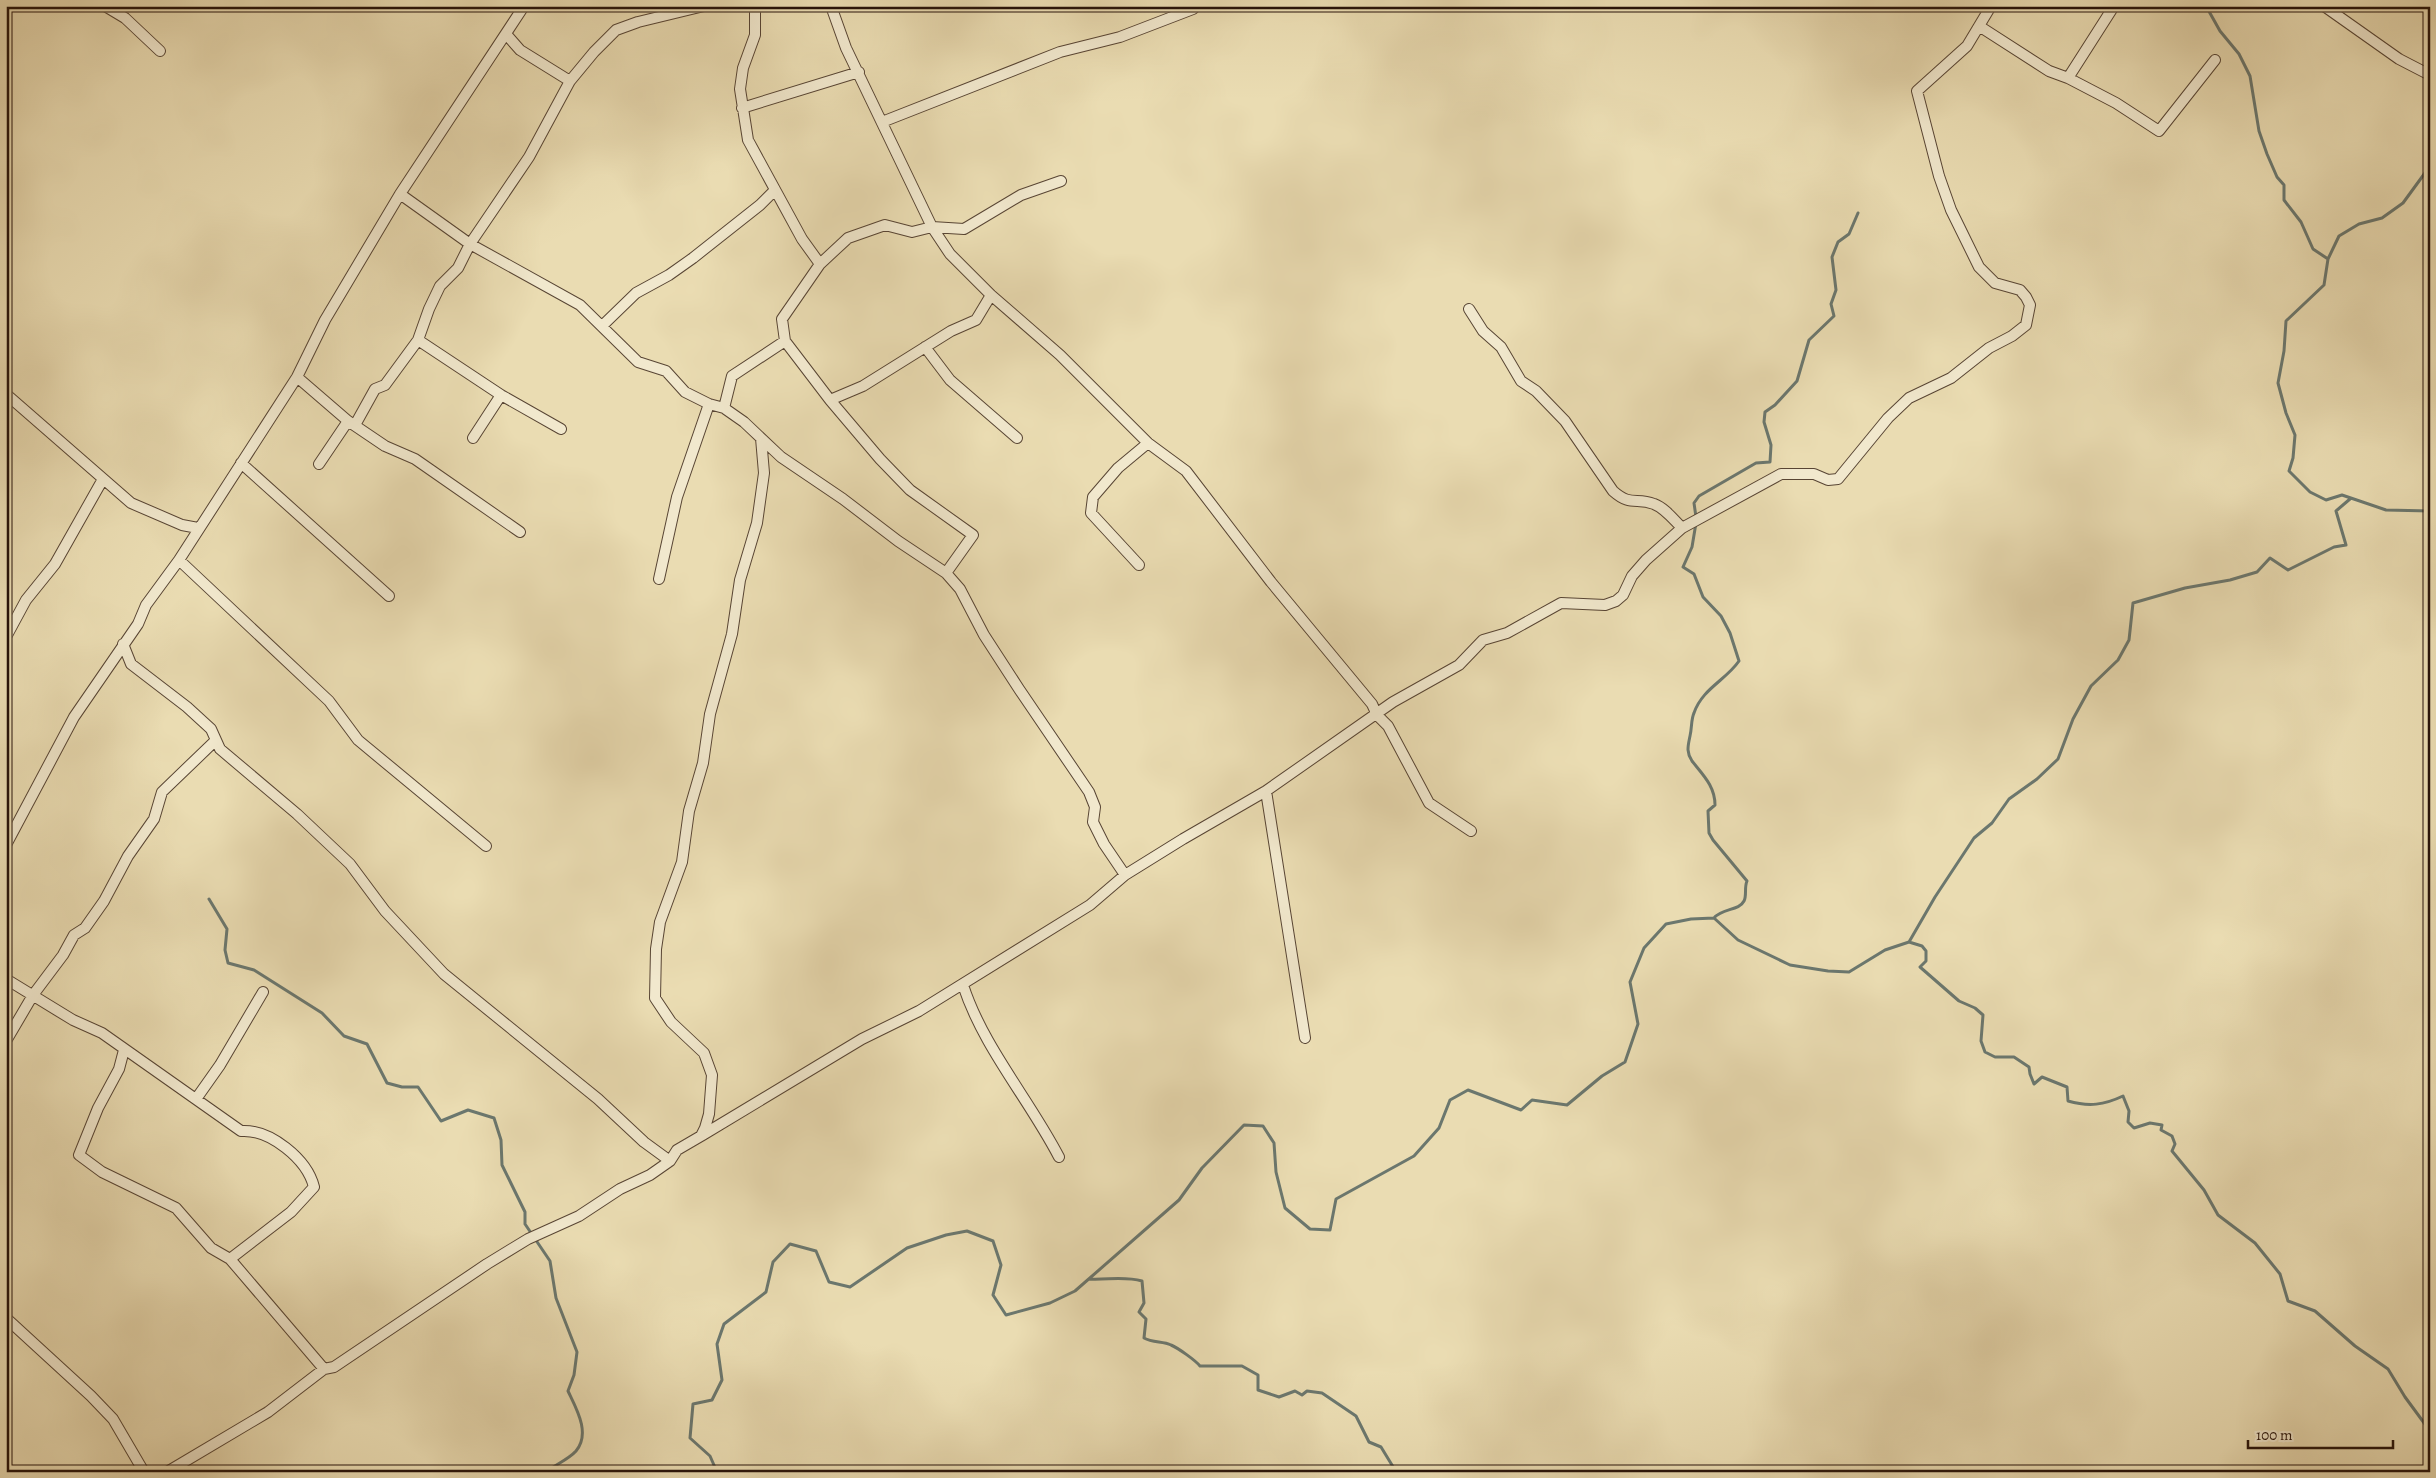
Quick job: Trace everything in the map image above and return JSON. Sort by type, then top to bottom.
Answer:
[{"type":"street","points":[[105,6],[125,18],[160,51]]},
{"type":"street","points":[[6,845],[74,717],[138,624],[146,605],[179,560],[297,377],[324,320],[400,194],[524,6]]},
{"type":"street","points":[[320,464],[352,423],[375,389],[385,385],[418,340],[429,309],[440,286],[458,268],[470,244],[530,157],[570,81],[616,30],[665,11],[704,6]]},
{"type":"street","points":[[755,6],[755,34],[743,68],[740,89],[748,140],[802,239],[820,264]]},
{"type":"street","points":[[831,6],[846,48],[932,227],[950,254],[991,295],[1060,355],[1148,443],[1186,471],[1271,582],[1372,704],[1377,715],[1388,726],[1429,803],[1471,830]]},
{"type":"street","points":[[882,122],[1060,52],[1120,37],[1193,10],[1196,6]]},
{"type":"street","points":[[167,1472],[268,1412],[324,1369],[334,1367],[495,1259],[528,1239],[579,1216],[620,1189],[650,1175],[670,1160],[677,1150],[862,1039],[963,985],[1090,905],[1125,875],[1266,791],[1393,702],[1459,666],[1477,645],[1488,638],[1508,634],[1562,603],[1605,606],[1616,601],[1623,595],[1632,576],[1646,560],[1682,528],[1781,474],[1814,474],[1828,480],[1838,479],[1888,418],[1909,398],[1952,378],[1989,348],[2012,336],[2026,325],[2030,305],[2026,297],[2020,290],[1995,284],[1979,267],[1952,210],[1939,176],[1917,91],[1966,46],[1992,6]]},
{"type":"street","points":[[2068,78],[2114,6]]},
{"type":"street","points":[[2324,6],[2399,59],[2430,75]]},
{"type":"street","points":[[1979,26],[2049,72],[2068,78],[2116,102],[2159,131],[2215,60]]},
{"type":"street","points":[[506,34],[520,50],[570,81]]},
{"type":"street","points":[[742,108],[859,72]]},
{"type":"street","points":[[946,573],[973,535],[910,490],[880,459],[830,400],[785,341],[782,320],[820,264],[848,238],[885,225],[912,232],[932,227],[964,229],[1021,195],[1061,181]]},
{"type":"street","points":[[602,326],[636,293],[669,275],[693,258],[760,205],[775,190]]},
{"type":"street","points":[[400,194],[470,244],[580,305],[638,362],[666,370],[685,392],[708,404],[724,408],[762,438],[781,457],[946,573],[960,589],[984,635],[1089,792],[1095,807],[1093,822],[1108,850],[1125,875]]},
{"type":"street","points":[[830,400],[863,386],[951,331],[976,320],[991,295]]},
{"type":"street","points":[[1468,309],[1483,331],[1500,347],[1521,380],[1536,391],[1565,420],[1613,491],[1622,499],[1634,502],[1642,501],[1656,505],[1682,528]]},
{"type":"street","points":[[418,340],[501,395],[561,429]]},
{"type":"street","points":[[724,408],[732,376],[785,341]]},
{"type":"street","points":[[925,347],[950,380],[1017,438]]},
{"type":"street","points":[[297,377],[352,423],[386,446],[415,459],[520,532]]},
{"type":"street","points":[[473,438],[501,395]]},
{"type":"street","points":[[7,397],[130,503],[182,525],[198,528]]},
{"type":"street","points":[[660,579],[678,497],[708,404]]},
{"type":"street","points":[[701,1136],[710,1114],[712,1074],[704,1052],[671,1022],[656,998],[656,949],[660,922],[682,862],[690,811],[703,763],[710,714],[732,634],[740,580],[757,523],[764,473],[762,438]]},
{"type":"street","points":[[1139,565],[1091,513],[1093,497],[1118,468],[1148,443]]},
{"type":"street","points":[[241,463],[389,596]]},
{"type":"street","points":[[6,637],[26,600],[54,564],[103,479]]},
{"type":"street","points":[[179,560],[329,700],[358,740],[486,846]]},
{"type":"street","points":[[123,644],[131,664],[187,707],[211,729],[220,749],[298,814],[350,864],[384,911],[444,974],[598,1098],[644,1142],[670,1160]]},
{"type":"street","points":[[6,1041],[33,995],[63,955],[74,935],[85,928],[104,901],[133,849],[154,819],[162,792],[216,740]]},
{"type":"street","points":[[1266,791],[1305,1038]]},
{"type":"street","points":[[6,979],[73,1020],[102,1033],[241,1131],[252,1130],[271,1137],[301,1164],[311,1178],[314,1187],[291,1212],[230,1259]]},
{"type":"street","points":[[963,985],[972,1013],[1045,1130],[1059,1157]]},
{"type":"street","points":[[196,1099],[220,1065],[263,992]]},
{"type":"street","points":[[124,1050],[120,1070],[98,1108],[79,1155],[102,1172],[176,1208],[211,1248],[230,1259],[324,1369]]},
{"type":"street","points":[[6,1318],[91,1396],[113,1419],[144,1472]]},
{"type":"waterway","points":[[2206,6],[2220,31],[2239,54],[2250,76],[2259,131],[2277,177],[2284,185],[2284,200],[2301,222],[2313,249],[2328,259]]},
{"type":"waterway","points":[[2430,166],[2403,203],[2382,218],[2359,224],[2339,236],[2328,259],[2324,285],[2286,321],[2284,351],[2278,383],[2286,413],[2295,435],[2293,458],[2289,471],[2310,492],[2326,500],[2342,495],[2386,510],[2430,511]]},
{"type":"waterway","points":[[1696,517],[1694,503],[1699,496],[1756,463],[1770,462],[1771,445],[1764,422],[1765,412],[1775,405],[1797,381],[1809,340],[1834,316],[1831,304],[1836,290],[1832,257],[1838,242],[1849,234],[1858,213]]},
{"type":"waterway","points":[[717,1472],[710,1456],[690,1438],[693,1404],[712,1400],[722,1380],[717,1344],[724,1324],[766,1292],[773,1262],[790,1244],[816,1251],[829,1282],[850,1287],[907,1248],[946,1235],[967,1231],[993,1241],[1001,1265],[993,1295],[1006,1315],[1050,1303],[1075,1291],[1179,1200],[1202,1168],[1244,1125],[1263,1126],[1274,1143],[1276,1172],[1285,1208],[1310,1229],[1330,1230],[1336,1199],[1414,1156],[1439,1128],[1450,1100],[1468,1090],[1521,1110],[1532,1100],[1567,1105],[1602,1076],[1625,1062],[1638,1024],[1630,982],[1644,948],[1666,924],[1691,919],[1714,918],[1738,940],[1790,965],[1828,971],[1849,972],[1885,950],[1909,942],[1935,897],[1974,838],[1992,823],[2009,799],[2037,779],[2058,759],[2073,719],[2091,686],[2118,660],[2129,640],[2133,603],[2185,588],[2230,580],[2257,572],[2270,558],[2288,570],[2334,547],[2346,545],[2336,511],[2350,499]]},
{"type":"waterway","points":[[1696,523],[1692,547],[1683,567],[1694,574],[1703,597],[1721,616],[1730,633],[1739,661],[1728,674],[1708,691],[1698,705],[1692,718],[1688,746],[1690,758],[1708,781],[1713,792],[1715,805],[1708,811],[1709,833],[1747,881],[1745,899],[1742,904],[1714,918]]},
{"type":"waterway","points":[[209,899],[227,929],[225,950],[228,963],[254,970],[322,1013],[344,1036],[367,1044],[387,1083],[402,1087],[418,1087],[441,1121],[468,1110],[494,1118],[501,1140],[502,1165],[525,1212],[525,1224],[550,1261],[556,1298],[577,1352],[574,1375],[568,1391],[581,1421],[582,1436],[580,1444],[573,1454],[546,1472]]},
{"type":"waterway","points":[[1909,942],[1922,946],[1926,951],[1926,961],[1920,967],[1959,1001],[1975,1008],[1983,1015],[1981,1041],[1985,1052],[1995,1057],[2014,1057],[2029,1067],[2034,1084],[2042,1077],[2067,1087],[2068,1101],[2096,1104],[2123,1096],[2129,1111],[2128,1122],[2134,1128],[2150,1123],[2162,1125],[2161,1130],[2172,1136],[2175,1144],[2172,1151],[2204,1190],[2218,1215],[2255,1243],[2280,1274],[2288,1301],[2315,1311],[2355,1346],[2388,1369],[2405,1397],[2430,1431]]},
{"type":"waterway","points":[[1089,1279],[1122,1278],[1142,1281],[1144,1303],[1139,1312],[1146,1319],[1144,1338],[1168,1344],[1200,1366],[1242,1366],[1258,1375],[1258,1390],[1279,1397],[1295,1391],[1302,1395],[1307,1391],[1322,1393],[1356,1416],[1369,1442],[1381,1447],[1395,1470],[1393,1472]]}]
